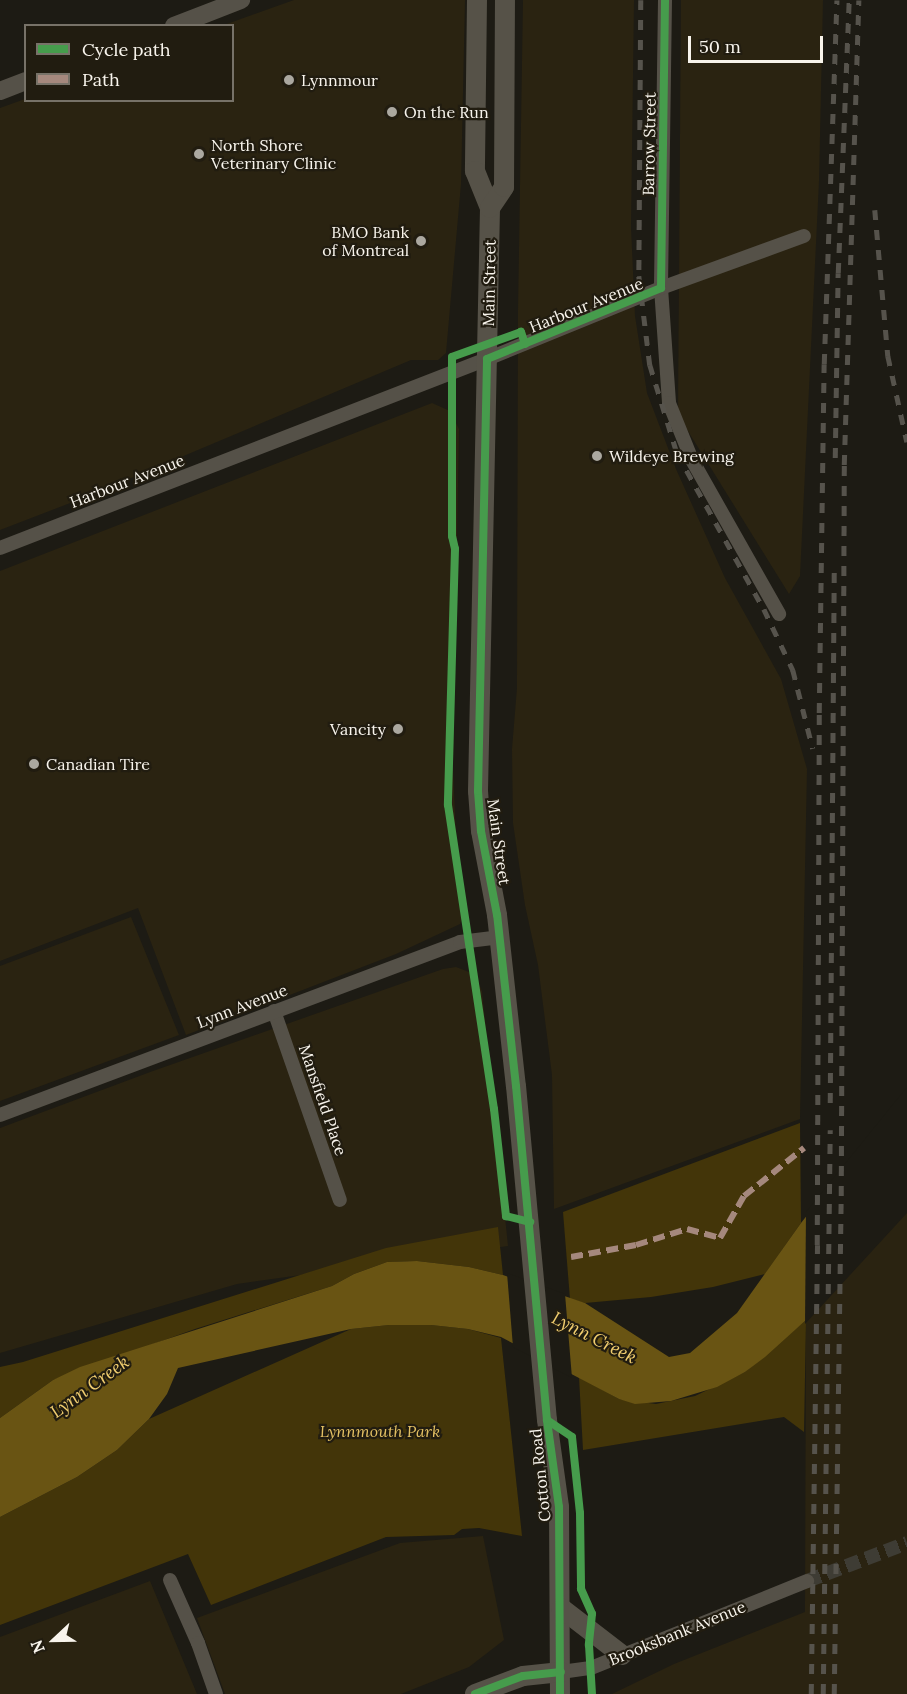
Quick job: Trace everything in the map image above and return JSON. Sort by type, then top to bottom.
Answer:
[{"type":"main road","name":"Main Street","points":[[477,0],[475,171],[490,208],[478,791],[481,831],[499,938],[532,1254]]},
{"type":"main road","name":"Main Street","points":[[490,208],[504,187],[505,0]]},
{"type":"main road","name":"Cotton Road","points":[[532,1254],[547,1420],[559,1507],[560,1694]]},
{"type":"main road","points":[[561,1608],[622,1655]]},
{"type":"main road","name":"Brooksbank Avenue","points":[[475,1694],[523,1676],[561,1672]]},
{"type":"street","name":"Barrow Street","points":[[664,0],[661,288],[669,403],[692,460],[779,614]]},
{"type":"street","points":[[179,24],[232,2]]},
{"type":"street","points":[[0,91],[24,82]]},
{"type":"street","name":"Harbour Avenue","points":[[0,548],[487,359],[661,288],[804,236]]},
{"type":"street","name":"Lynn Avenue","points":[[0,1116],[460,942],[499,938]]},
{"type":"street","name":"Mansfield Place","points":[[274,1011],[340,1200]]},
{"type":"street","points":[[170,1580],[198,1643],[216,1694]]},
{"type":"street","name":"Brooksbank Avenue","points":[[561,1672],[591,1668],[807,1581]]},
{"type":"shaded area","points":[[294,0],[465,0],[461,184],[446,353],[438,360],[411,360],[91,495],[0,530],[0,108],[24,99],[24,102],[234,102],[234,24],[227,24]]},
{"type":"shaded area","points":[[523,0],[634,0],[631,227],[635,316],[647,393],[676,469],[725,578],[781,679],[807,769],[800,1119],[554,1209],[552,1075],[538,965],[525,905],[513,823],[512,749],[517,688],[518,312]]},
{"type":"shaded area","points":[[681,0],[823,0],[819,181],[800,576],[789,594],[678,415]]},
{"type":"shaded area","points":[[432,403],[450,411],[459,429],[453,769],[457,859],[466,908],[460,924],[396,954],[186,1035],[138,908],[0,961],[0,571]]},
{"type":"shaded area","points":[[131,917],[179,1035],[0,1101],[0,966]]},
{"type":"shaded area","points":[[456,967],[469,972],[477,980],[482,991],[508,1246],[237,1284],[0,1353],[0,1128],[153,1071],[443,969]]},
{"type":"shaded area","points":[[907,1208],[907,1694],[612,1694],[674,1664],[805,1612],[806,1320]]},
{"type":"shaded area","points":[[483,1536],[504,1640],[469,1667],[401,1694],[225,1694],[197,1618],[400,1543]]},
{"type":"shaded area","points":[[150,1581],[197,1694],[0,1694],[0,1637]]},
{"type":"green space","points":[[800,1123],[801,1223],[765,1274],[713,1287],[651,1297],[585,1303],[570,1299],[563,1212]]},
{"type":"green space","points":[[498,1227],[503,1275],[469,1267],[417,1261],[387,1262],[354,1274],[332,1286],[195,1329],[53,1380],[0,1418],[0,1367],[23,1362],[386,1248]]},
{"type":"green space","points":[[806,1320],[804,1432],[784,1417],[583,1450],[579,1377],[619,1399],[656,1404],[695,1396],[745,1372]]},
{"type":"green space","name":"Lynnmouth Park","points":[[389,1325],[431,1325],[468,1329],[501,1338],[522,1536],[479,1528],[462,1529],[454,1535],[386,1537],[211,1605],[188,1554],[0,1625],[0,1517],[77,1477],[117,1450],[149,1419],[351,1329]]},
{"type":"water","name":"Lynn Creek","points":[[883,1119],[806,1320],[765,1357],[745,1372],[717,1387],[671,1401],[635,1404],[619,1399],[501,1337],[468,1329],[431,1325],[389,1325],[351,1329],[178,1368],[167,1394],[149,1419],[117,1450],[77,1477],[0,1517],[0,1418],[53,1380],[80,1367],[332,1286],[354,1274],[387,1262],[417,1261],[469,1267],[503,1275],[585,1303],[669,1357],[690,1353],[737,1313],[801,1223]]},
{"type":"pier","points":[[907,1087],[907,1213],[805,1324],[806,1212]]},
{"type":"pier","points":[[507,1273],[565,1294],[572,1378],[513,1347]]},
{"type":"tunnel","points":[[807,1581],[907,1543]]},
{"type":"railway","points":[[641,0],[639,276],[650,365],[677,453],[764,609],[793,670],[813,749]]},
{"type":"railway","points":[[811,1694],[824,364],[837,0]]},
{"type":"railway","points":[[835,458],[838,273],[849,0]]},
{"type":"railway","points":[[834,1694],[841,1196],[844,465],[859,0]]},
{"type":"railway","points":[[875,210],[888,356],[907,442]]},
{"type":"railway","points":[[830,1103],[834,566]]},
{"type":"railway","points":[[823,1694],[830,1130]]},
{"type":"marked path","points":[[571,1257],[636,1245],[687,1229],[720,1238],[744,1196],[804,1148]]},
{"type":"cycle path","points":[[560,1694],[559,1507],[547,1420],[516,1086],[497,915],[481,831],[478,791],[487,359],[661,288],[665,0]]},
{"type":"cycle path","points":[[525,344],[521,332],[452,357],[452,536],[455,549],[448,805],[494,1109],[506,1216],[530,1222]]},
{"type":"cycle path","points":[[547,1420],[572,1437],[580,1513],[581,1589],[592,1614],[589,1645],[592,1694]]},
{"type":"cycle path","points":[[475,1694],[523,1676],[561,1672]]},
{"type":"place","name":"Lynnmour","points":[[289,80]]},
{"type":"place","name":"On the Run","points":[[392,112]]},
{"type":"place","name":"North Shore Veterinary Clinic","points":[[199,154]]},
{"type":"place","name":"BMO Bank of Montreal","points":[[421,241]]},
{"type":"place","name":"Wildeye Brewing","points":[[597,456]]},
{"type":"place","name":"Vancity","points":[[398,729]]},
{"type":"place","name":"Canadian Tire","points":[[34,764]]}]
